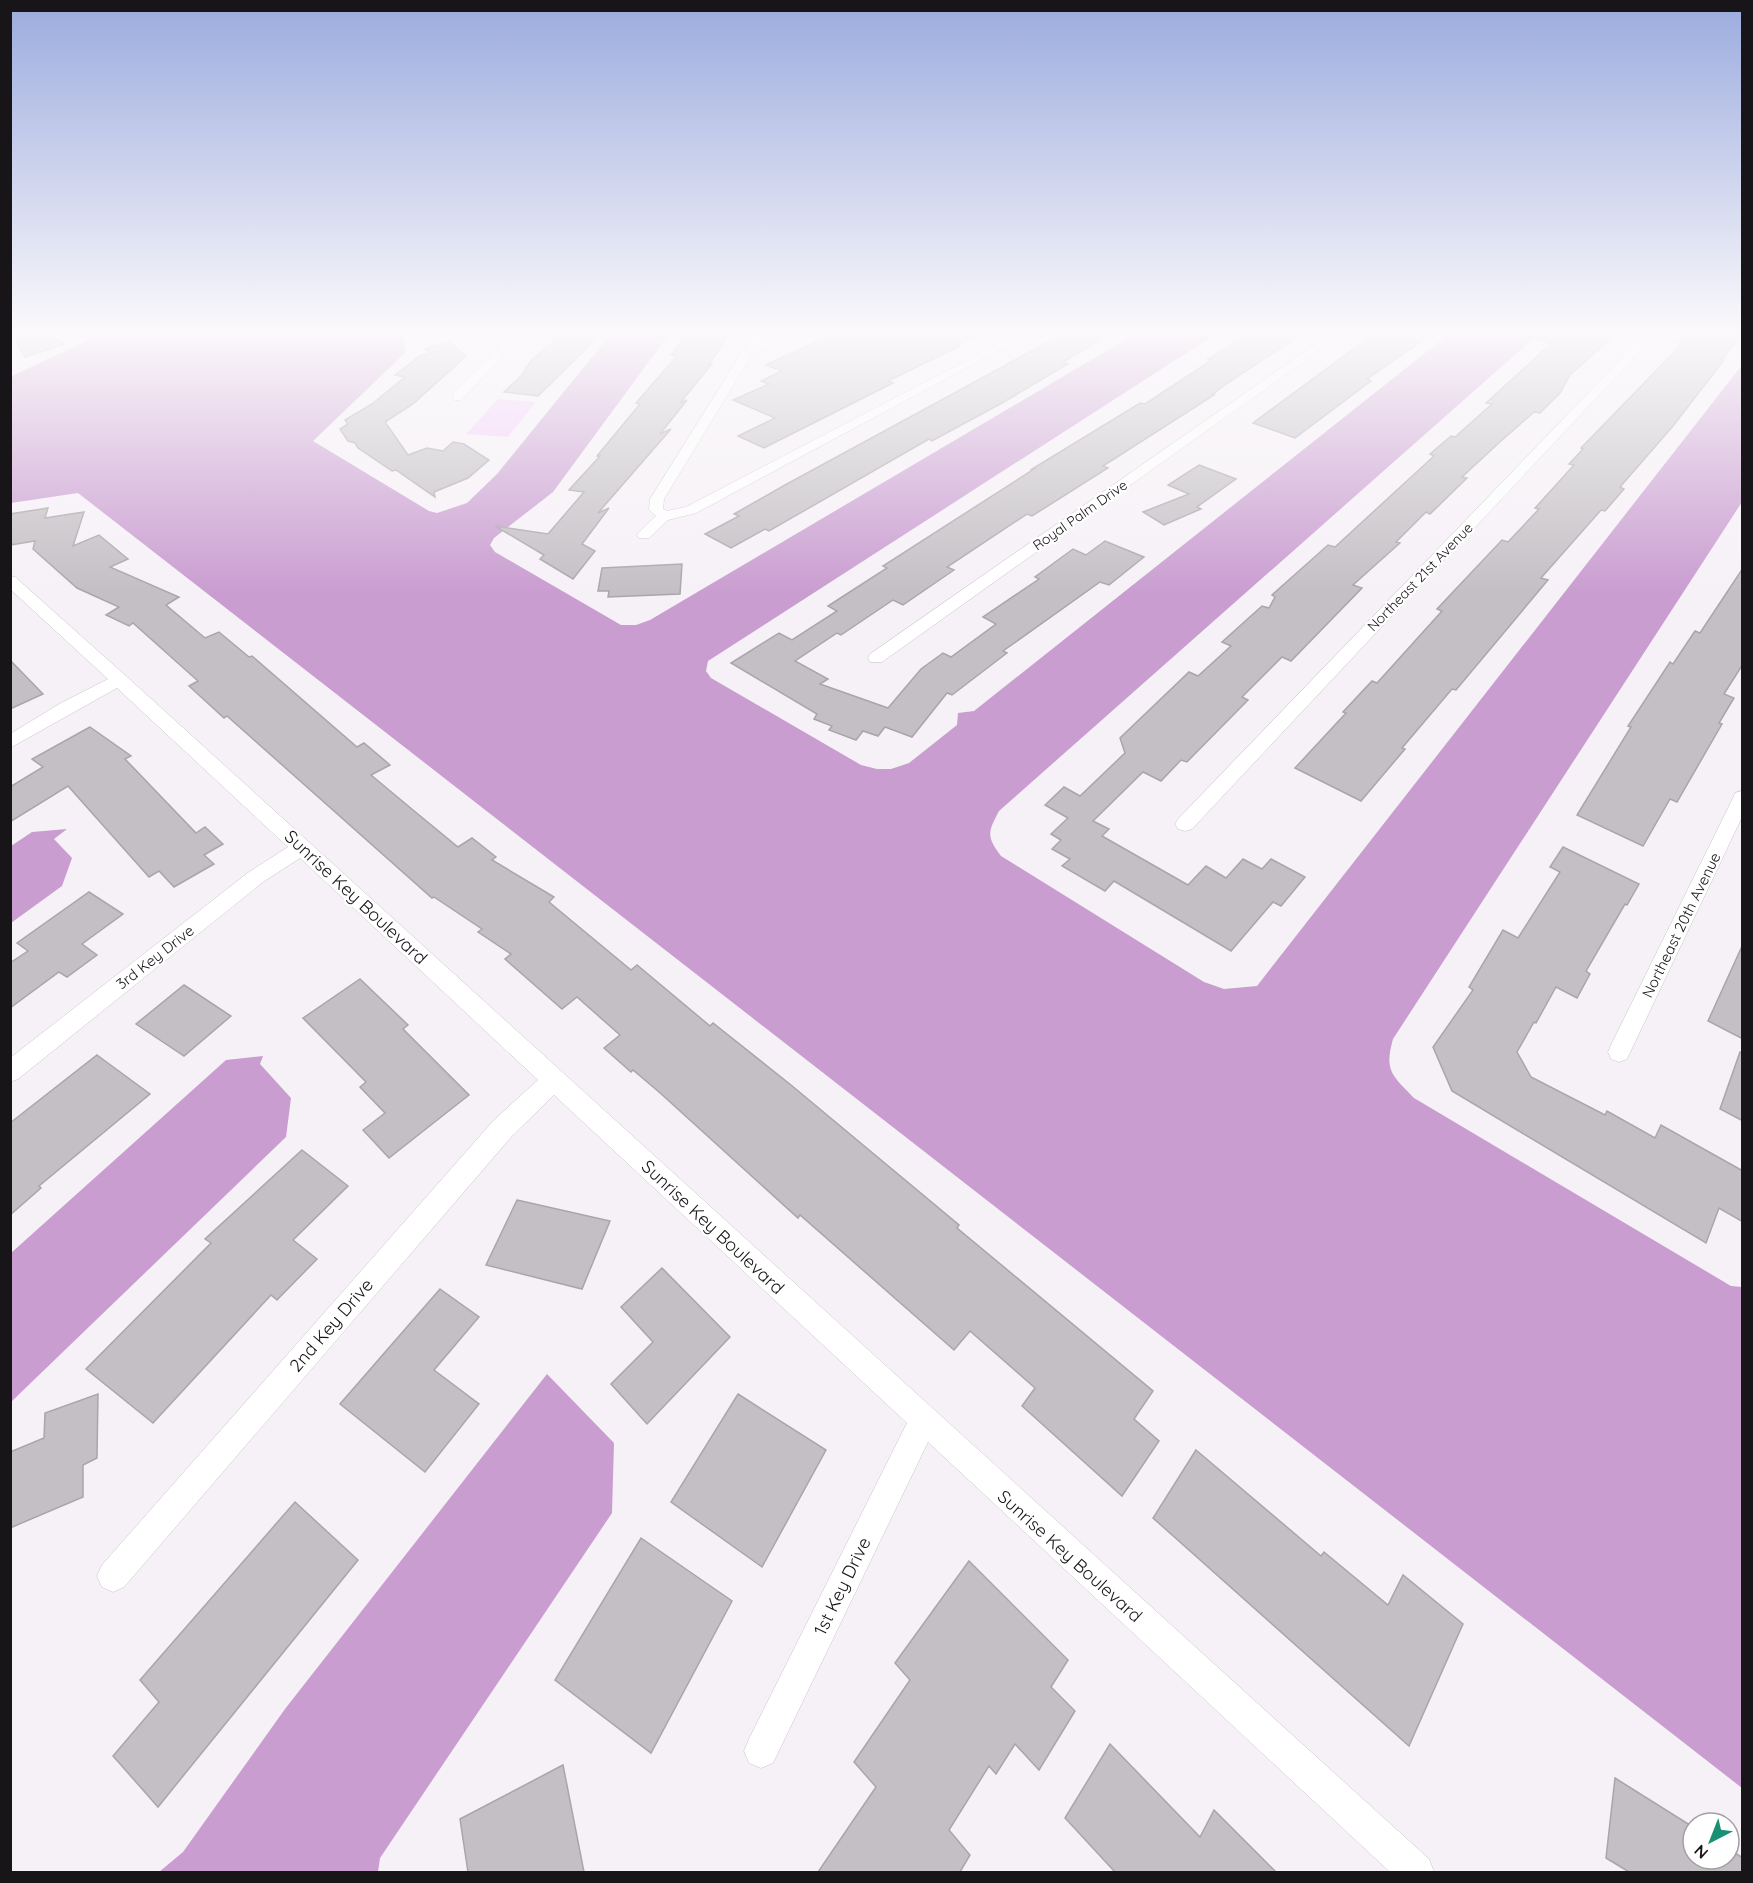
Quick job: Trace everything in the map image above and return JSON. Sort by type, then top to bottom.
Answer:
[{"type":"street","points":[[663,516],[656,510],[657,499],[706,418]]},
{"type":"street","points":[[644,535],[663,516],[682,514],[691,510],[866,418]]},
{"type":"street","name":"Royal Palm Drive","points":[[876,658],[1218,418]]},
{"type":"street","name":"Northeast 21st Avenue","points":[[1185,825],[1572,418]]},
{"type":"street","name":"Sunrise Key Boulevard","points":[[10,580],[1416,1872]]},
{"type":"street","points":[[10,742],[67,707],[120,680]]},
{"type":"street","name":"Northeast 20th Avenue","points":[[1619,1052],[1743,798]]},
{"type":"street","name":"3rd Key Drive","points":[[10,1072],[256,877],[302,847]]},
{"type":"street","name":"2nd Key Drive","points":[[112,1576],[503,1128],[554,1080]]},
{"type":"street","name":"1st Key Drive","points":[[761,1751],[923,1421]]},
{"type":"shaded area","points":[[10,418],[337,418],[313,441],[429,511],[437,513],[467,503],[497,474],[543,418],[607,418],[553,492],[494,538],[490,545],[495,552],[621,625],[636,625],[650,620],[993,418],[1086,418],[708,661],[706,671],[711,678],[861,765],[877,769],[891,769],[909,763],[957,725],[958,713],[974,711],[1343,418],[1444,418],[999,811],[995,818],[990,834],[1001,856],[1204,982],[1224,989],[1257,986],[1701,418],[1742,418],[1742,502],[1393,1039],[1389,1058],[1395,1078],[1414,1098],[1731,1286],[1742,1287],[1742,1788],[78,493],[11,503]]},
{"type":"shaded area","points":[[481,418],[523,418],[508,437],[466,434]]},
{"type":"shaded area","points":[[67,829],[54,839],[72,858],[62,886],[11,923],[11,846],[32,832]]},
{"type":"shaded area","points":[[263,1056],[260,1064],[291,1098],[286,1137],[11,1402],[11,1253],[226,1060]]},
{"type":"shaded area","points":[[547,1374],[614,1443],[612,1513],[380,1858],[378,1872],[159,1872],[183,1852],[285,1709]]},
{"type":"building","points":[[349,418],[391,418],[385,422],[408,455],[427,448],[443,451],[453,442],[464,444],[489,460],[468,478],[434,492],[435,497],[396,470],[392,471],[358,448],[355,443],[348,441],[340,429],[348,424],[345,420]]},
{"type":"building","points":[[629,418],[673,418],[660,434],[671,429],[598,513],[609,508],[582,544],[595,551],[573,579],[540,559],[544,555],[495,526],[548,534],[584,492],[569,490],[600,456],[597,456]]},
{"type":"building","points":[[775,418],[824,418],[764,448],[738,436]]},
{"type":"building","points":[[908,418],[975,418],[932,441],[929,439],[769,531],[765,529],[731,548],[705,534],[739,516],[734,514]]},
{"type":"building","points":[[1116,418],[1178,418],[1103,466],[1108,468],[1032,516],[1027,514],[947,567],[954,570],[903,605],[893,600],[841,635],[837,633],[795,661],[828,679],[820,684],[888,708],[921,669],[943,653],[951,657],[996,624],[983,617],[1039,579],[1035,577],[1073,549],[1086,555],[1105,541],[1144,557],[1109,585],[1100,582],[1003,651],[1007,653],[952,695],[947,693],[912,737],[885,727],[878,736],[863,731],[856,740],[829,730],[832,726],[814,719],[817,714],[731,663],[779,633],[792,640],[837,611],[828,606],[887,568],[883,566],[1034,469],[1032,469]]},
{"type":"building","points":[[1260,418],[1322,418],[1295,438],[1253,423]]},
{"type":"building","points":[[1476,418],[1527,418],[1462,477],[1467,478],[1430,514],[1426,512],[1396,542],[1400,543],[1353,585],[1362,588],[1291,661],[1282,657],[1242,697],[1248,700],[1187,762],[1181,760],[1161,781],[1143,772],[1093,821],[1109,829],[1102,836],[1188,885],[1206,866],[1226,878],[1243,859],[1262,869],[1271,859],[1305,877],[1281,906],[1273,902],[1231,951],[1114,881],[1105,891],[1062,866],[1070,859],[1052,849],[1061,840],[1051,834],[1068,818],[1045,805],[1064,787],[1080,796],[1125,753],[1120,738],[1189,672],[1198,676],[1231,646],[1222,642],[1262,606],[1269,608],[1275,597],[1272,595],[1328,545],[1335,547],[1434,456],[1430,454],[1451,436],[1455,437]]},
{"type":"building","points":[[1610,418],[1679,418],[1620,487],[1624,489],[1605,511],[1601,510],[1541,578],[1548,580],[1456,690],[1452,689],[1402,748],[1405,749],[1361,801],[1295,768],[1372,681],[1377,683],[1442,611],[1437,609],[1502,540],[1508,542],[1539,509],[1535,508],[1574,465],[1569,464],[1583,449],[1581,448]]},
{"type":"building","points":[[1199,465],[1236,479],[1197,507],[1201,509],[1164,525],[1143,512],[1189,494],[1168,485]]},
{"type":"building","points":[[48,508],[45,518],[84,512],[73,546],[99,535],[128,559],[110,567],[179,597],[166,605],[205,638],[219,632],[249,657],[252,656],[357,747],[364,743],[390,765],[371,775],[458,847],[472,838],[496,857],[492,860],[554,897],[549,902],[631,970],[637,965],[710,1026],[713,1023],[791,1085],[959,1225],[957,1228],[1153,1391],[1134,1419],[1159,1441],[1122,1496],[1022,1406],[1035,1388],[970,1331],[954,1350],[800,1215],[798,1218],[659,1092],[633,1070],[631,1072],[604,1048],[620,1035],[577,997],[562,1009],[505,959],[511,954],[478,932],[482,929],[434,897],[432,898],[227,716],[224,718],[189,686],[198,681],[133,623],[129,626],[106,615],[119,607],[77,588],[33,549],[35,541],[10,545],[10,514]]},
{"type":"building","points":[[682,564],[680,594],[608,597],[609,591],[598,591],[602,568]]},
{"type":"building","points":[[1743,568],[1743,664],[1724,694],[1734,698],[1719,723],[1722,724],[1677,802],[1670,799],[1643,846],[1577,815],[1631,727],[1628,726],[1670,662],[1673,664],[1695,631],[1700,633]]},
{"type":"building","points":[[10,660],[43,694],[10,709]]},
{"type":"building","points":[[90,727],[131,756],[125,759],[196,833],[205,827],[223,844],[204,855],[214,864],[174,887],[159,871],[149,877],[68,786],[10,822],[10,787],[43,767],[32,759]]},
{"type":"building","points":[[1563,847],[1639,884],[1586,971],[1590,974],[1577,998],[1556,987],[1517,1052],[1531,1077],[1605,1115],[1607,1111],[1655,1138],[1661,1125],[1743,1171],[1743,1222],[1719,1208],[1706,1243],[1452,1091],[1433,1047],[1473,990],[1469,987],[1503,930],[1518,938],[1560,872],[1550,867]]},
{"type":"building","points":[[89,892],[123,914],[82,944],[97,955],[67,977],[59,972],[10,1008],[10,963],[28,951],[17,943]]},
{"type":"building","points":[[1743,944],[1743,1039],[1708,1021]]},
{"type":"building","points":[[360,979],[408,1025],[403,1029],[469,1095],[389,1158],[363,1130],[385,1113],[360,1087],[366,1082],[303,1018]]},
{"type":"building","points":[[184,985],[231,1016],[184,1056],[136,1024]]},
{"type":"building","points":[[1740,1052],[1743,1053],[1743,1121],[1720,1109]]},
{"type":"building","points":[[97,1055],[150,1094],[39,1186],[41,1188],[10,1215],[10,1123]]},
{"type":"building","points":[[302,1150],[348,1186],[293,1240],[317,1259],[277,1300],[271,1295],[153,1423],[86,1369],[211,1243],[205,1239]]},
{"type":"building","points":[[517,1200],[610,1221],[582,1289],[486,1265]]},
{"type":"building","points":[[662,1268],[730,1337],[647,1424],[611,1384],[653,1342],[621,1307]]},
{"type":"building","points":[[440,1289],[479,1317],[434,1370],[479,1404],[425,1472],[340,1404]]},
{"type":"building","points":[[98,1394],[97,1458],[83,1465],[83,1497],[10,1528],[10,1452],[44,1438],[45,1413]]},
{"type":"building","points":[[738,1394],[826,1450],[762,1567],[671,1502]]},
{"type":"building","points":[[1196,1450],[1321,1556],[1324,1552],[1388,1605],[1403,1575],[1463,1624],[1409,1746],[1153,1518]]},
{"type":"building","points":[[295,1502],[358,1560],[158,1807],[113,1756],[159,1702],[140,1680]]},
{"type":"building","points":[[641,1538],[732,1601],[651,1753],[555,1680]]},
{"type":"building","points":[[969,1561],[1068,1660],[1051,1687],[1075,1711],[1039,1770],[1015,1744],[996,1774],[989,1766],[949,1830],[970,1855],[960,1872],[818,1872],[876,1787],[854,1762],[910,1680],[895,1663]]},
{"type":"building","points":[[1110,1744],[1200,1837],[1214,1810],[1276,1872],[1115,1872],[1065,1818]]},
{"type":"building","points":[[563,1765],[584,1872],[468,1872],[460,1819]]},
{"type":"building","points":[[1615,1778],[1681,1819],[1681,1871],[1741,1871],[1741,1857],[1743,1858],[1743,1872],[1629,1872],[1606,1858]]}]
